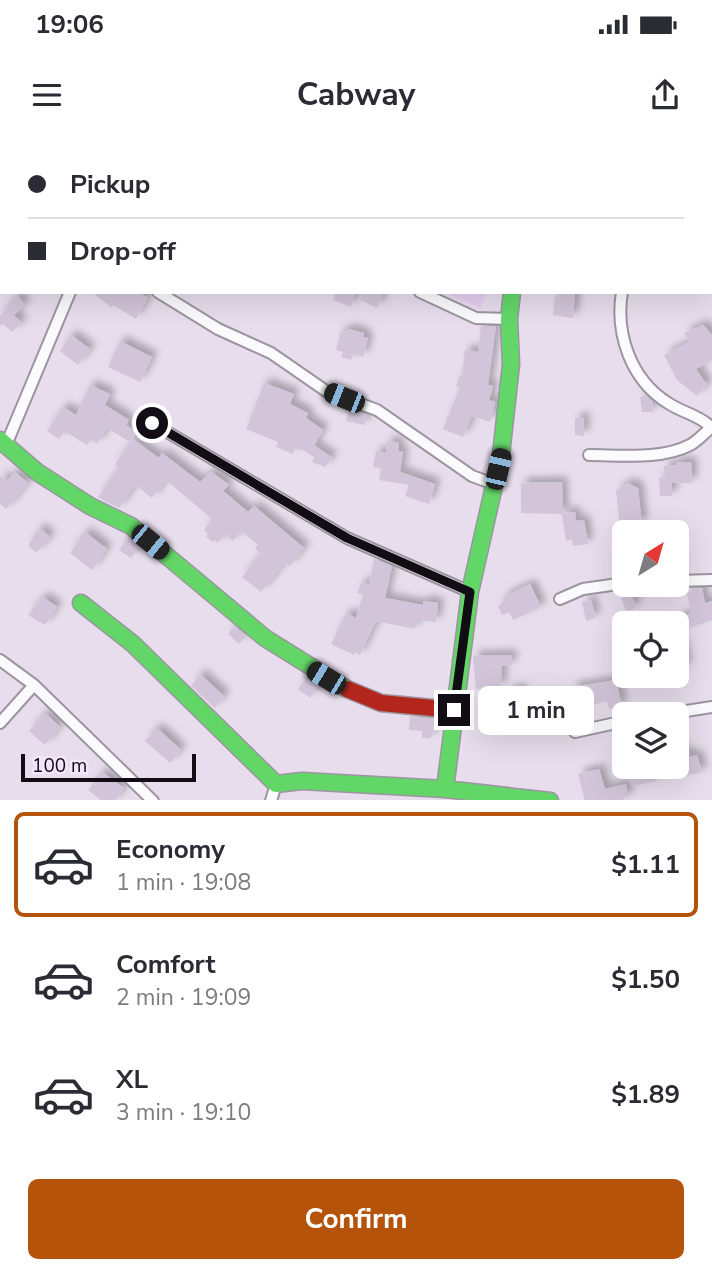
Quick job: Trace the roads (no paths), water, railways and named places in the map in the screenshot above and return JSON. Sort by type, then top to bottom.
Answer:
[{"type":"street","points":[[70,294],[3,443],[37,472],[90,506],[131,526],[265,638],[331,681],[382,703],[454,710]]},
{"type":"street","points":[[161,294],[218,329],[271,353],[326,391],[377,410],[472,476],[494,484]]},
{"type":"street","points":[[424,294],[475,318],[509,319]]},
{"type":"street","points":[[445,789],[470,592],[501,455],[511,364],[509,319],[512,294]]},
{"type":"street","points":[[590,455],[645,455],[673,450],[691,445],[712,427],[702,418],[671,405],[652,392],[623,344],[619,309],[622,294]]},
{"type":"street","points":[[152,423],[347,538],[470,592]]},
{"type":"street","points":[[690,581],[712,580]]},
{"type":"street","points":[[560,599],[583,589],[612,585]]},
{"type":"street","points":[[81,603],[133,644],[276,784]]},
{"type":"street","points":[[0,660],[34,685],[153,800]]},
{"type":"street","points":[[0,723],[34,685]]},
{"type":"street","points":[[689,711],[712,707]]},
{"type":"street","points":[[575,732],[612,723]]},
{"type":"street","points":[[276,784],[302,781],[445,789],[550,800]]},
{"type":"street","points":[[271,800],[276,784]]}]
